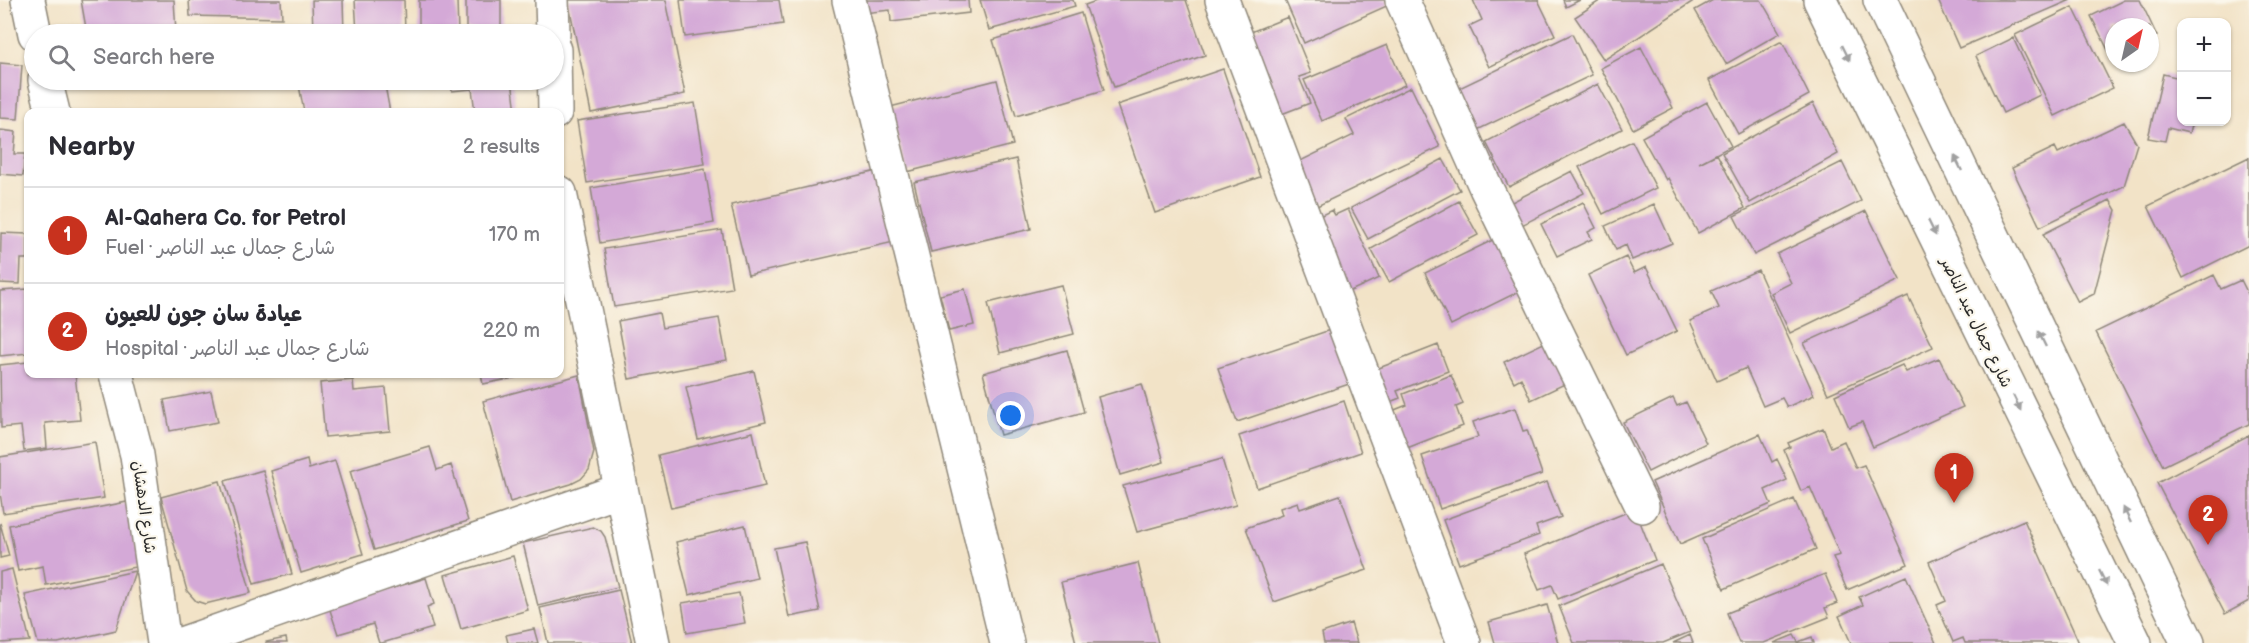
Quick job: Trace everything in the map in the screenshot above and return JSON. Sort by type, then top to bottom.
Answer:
[{"type":"street","points":[[28,0],[33,24]]},
{"type":"street","points":[[552,0],[553,24]]},
{"type":"street","points":[[849,0],[1007,643]]},
{"type":"street","points":[[1222,0],[1464,643]]},
{"type":"street","points":[[1402,0],[1486,188],[1642,506]]},
{"type":"street","name":"شارع جمال عبد الناصر","points":[[1820,0],[2135,643]]},
{"type":"street","points":[[1880,0],[2188,643]]},
{"type":"street","points":[[48,90],[52,108]]},
{"type":"street","points":[[555,90],[555,108]]},
{"type":"street","points":[[564,213],[653,643]]},
{"type":"street","name":"شارع الدهشان","points":[[117,378],[137,455],[164,643]]},
{"type":"street","points":[[184,643],[621,490]]},
{"type":"building","points":[[81,0],[174,0],[176,24],[85,24]]},
{"type":"building","points":[[189,0],[281,0],[282,18],[190,16]]},
{"type":"building","points":[[312,0],[343,0],[344,24],[313,24]]},
{"type":"building","points":[[355,0],[404,0],[405,24],[356,24]]},
{"type":"building","points":[[419,0],[457,0],[458,24],[419,24]]},
{"type":"building","points":[[466,0],[501,0],[501,24],[466,24]]},
{"type":"building","points":[[568,0],[666,0],[685,94],[591,113]]},
{"type":"building","points":[[680,0],[779,0],[783,24],[685,37]]},
{"type":"building","points":[[862,0],[968,0],[969,13],[891,22],[890,10],[863,13]]},
{"type":"building","points":[[980,0],[1073,0],[1075,6],[989,30]]},
{"type":"building","points":[[1099,0],[1186,0],[1205,55],[1114,87],[1085,5]]},
{"type":"building","points":[[1285,0],[1386,0],[1389,5],[1304,43]]},
{"type":"building","points":[[1473,0],[1538,0],[1555,35],[1489,67],[1469,26],[1482,20]]},
{"type":"building","points":[[1563,0],[1580,0],[1566,7]]},
{"type":"building","points":[[1601,0],[1695,0],[1604,60],[1575,17]]},
{"type":"building","points":[[1713,0],[1761,0],[1780,33],[1726,64],[1695,10]]},
{"type":"building","points":[[1938,0],[2071,0],[1959,48]]},
{"type":"building","points":[[2124,0],[2140,0],[2148,18],[2105,18],[2105,44],[2091,16]]},
{"type":"building","points":[[2073,7],[2113,88],[2055,116],[2015,35]]},
{"type":"building","points":[[1081,13],[1104,90],[1016,116],[993,40]]},
{"type":"building","points":[[1288,17],[1311,73],[1299,77],[1310,103],[1279,115],[1246,34]]},
{"type":"building","points":[[1572,34],[1592,75],[1471,133],[1451,92]]},
{"type":"building","points":[[2013,38],[2040,95],[2003,113],[1976,56]]},
{"type":"building","points":[[1782,41],[1809,95],[1738,134],[1709,80]]},
{"type":"building","points":[[1387,45],[1405,85],[1322,121],[1304,80]]},
{"type":"building","points":[[1641,47],[1673,108],[1633,129],[1601,68]]},
{"type":"building","points":[[0,63],[22,65],[18,119],[0,118]]},
{"type":"building","points":[[1223,69],[1260,177],[1155,213],[1117,105]]},
{"type":"building","points":[[2163,74],[2177,77],[2177,126],[2191,126],[2189,133],[2168,128],[2165,141],[2148,138]]},
{"type":"building","points":[[997,80],[1013,145],[907,172],[890,107]]},
{"type":"building","points":[[1598,84],[1622,129],[1509,187],[1486,142]]},
{"type":"building","points":[[1411,87],[1440,147],[1315,207],[1294,164],[1354,135],[1346,119]]},
{"type":"building","points":[[300,90],[386,90],[389,108],[303,108]]},
{"type":"building","points":[[472,90],[513,90],[516,108],[474,108]]},
{"type":"building","points":[[1707,102],[1731,146],[1699,163],[1717,154],[1745,208],[1698,233],[1642,137]]},
{"type":"building","points":[[695,103],[705,164],[587,183],[577,121]]},
{"type":"building","points":[[1813,103],[1838,154],[1750,203],[1722,153]]},
{"type":"building","points":[[2124,122],[2137,144],[2124,186],[2040,227],[2012,168],[2055,147],[2058,153]]},
{"type":"building","points":[[0,130],[16,132],[14,154],[24,154],[23,176],[0,174]]},
{"type":"building","points":[[1632,141],[1656,188],[1603,214],[1579,167]]},
{"type":"building","points":[[2249,157],[2249,245],[2183,278],[2148,206]]},
{"type":"building","points":[[1016,159],[1031,229],[931,252],[914,182]]},
{"type":"building","points":[[1443,159],[1460,190],[1368,239],[1351,208]]},
{"type":"building","points":[[1842,162],[1861,201],[1754,255],[1734,216]]},
{"type":"building","points":[[705,169],[714,223],[600,243],[591,188]]},
{"type":"building","points":[[877,171],[894,242],[748,275],[731,205]]},
{"type":"building","points":[[1572,171],[1584,193],[1516,228],[1504,206]]},
{"type":"building","points":[[2110,200],[2116,210],[2094,294],[2078,302],[2043,234]]},
{"type":"building","points":[[1459,201],[1478,235],[1389,282],[1371,249]]},
{"type":"building","points":[[1583,202],[1596,228],[1588,232],[1592,239],[1557,256],[1541,224]]},
{"type":"building","points":[[1654,204],[1672,243],[1632,260],[1626,245],[1616,250],[1605,226]]},
{"type":"building","points":[[1348,209],[1379,278],[1344,294],[1309,221],[1332,210],[1335,215]]},
{"type":"building","points":[[1866,211],[1900,280],[1790,333],[1771,293],[1791,283],[1777,254]]},
{"type":"building","points":[[722,230],[732,288],[614,307],[604,249]]},
{"type":"building","points":[[1,233],[24,234],[24,259],[21,259],[20,284],[0,283]]},
{"type":"building","points":[[1497,238],[1522,290],[1451,325],[1425,273]]},
{"type":"building","points":[[1626,257],[1634,273],[1646,267],[1677,331],[1626,355],[1588,275]]},
{"type":"building","points":[[1758,270],[1814,395],[1787,407],[1782,398],[1763,406],[1746,368],[1717,381],[1690,321],[1719,308],[1711,291]]},
{"type":"building","points":[[2214,275],[2221,289],[2241,280],[2249,296],[2249,424],[2163,466],[2096,332]]},
{"type":"building","points":[[1061,285],[1074,334],[1000,353],[988,303]]},
{"type":"building","points":[[24,289],[24,353],[0,356],[0,291]]},
{"type":"building","points":[[965,289],[974,325],[949,331],[940,295]]},
{"type":"building","points":[[1908,296],[1933,347],[1828,394],[1804,343]]},
{"type":"building","points":[[659,313],[662,328],[719,318],[727,360],[629,379],[618,321]]},
{"type":"building","points":[[1333,329],[1352,383],[1237,422],[1218,368]]},
{"type":"building","points":[[1550,340],[1569,382],[1531,400],[1521,378],[1514,382],[1504,362]]},
{"type":"building","points":[[1438,345],[1448,371],[1397,391],[1400,398],[1387,403],[1374,370]]},
{"type":"building","points":[[1067,350],[1084,412],[1000,435],[983,373]]},
{"type":"building","points":[[1939,358],[1963,407],[1873,447],[1862,422],[1849,427],[1835,395],[1902,365],[1906,372]]},
{"type":"building","points":[[24,362],[24,378],[75,378],[80,420],[45,423],[47,448],[24,451],[21,426],[1,428],[0,365]]},
{"type":"building","points":[[754,371],[766,422],[698,439],[686,387]]},
{"type":"building","points":[[579,375],[594,452],[589,470],[581,479],[571,484],[510,502],[483,401]]},
{"type":"building","points":[[1451,375],[1463,404],[1456,407],[1463,426],[1402,450],[1387,413],[1407,405],[1403,394]]},
{"type":"building","points":[[482,378],[514,378],[483,384]]},
{"type":"building","points":[[353,380],[354,391],[386,388],[390,431],[325,437],[320,383]]},
{"type":"building","points":[[1142,384],[1164,462],[1120,475],[1098,397]]},
{"type":"building","points":[[211,391],[218,422],[170,431],[164,400]]},
{"type":"building","points":[[1673,398],[1677,406],[1686,402],[1706,443],[1648,472],[1623,422]]},
{"type":"building","points":[[1344,401],[1361,452],[1257,488],[1239,436]]},
{"type":"building","points":[[1515,408],[1523,431],[1527,430],[1542,474],[1440,509],[1422,456],[1478,437],[1473,422]]},
{"type":"building","points":[[1823,428],[1831,447],[1844,441],[1856,468],[1864,465],[1908,564],[1847,590],[1833,557],[1840,555],[1810,487],[1801,491],[1784,450],[1790,447],[1788,443]]},
{"type":"building","points":[[753,432],[765,486],[671,508],[658,455]]},
{"type":"building","points":[[1760,434],[1772,462],[1777,459],[1787,480],[1765,490],[1771,504],[1680,544],[1652,482]]},
{"type":"building","points":[[2249,435],[2249,601],[2225,614],[2157,483]]},
{"type":"building","points":[[95,442],[104,498],[3,513],[0,493],[0,457]]},
{"type":"building","points":[[430,447],[437,470],[451,465],[468,521],[374,550],[350,471]]},
{"type":"building","points":[[1222,459],[1236,505],[1137,532],[1123,486]]},
{"type":"building","points":[[307,460],[309,469],[335,461],[363,554],[301,573],[271,471]]},
{"type":"building","points":[[263,470],[292,574],[254,584],[225,481]]},
{"type":"building","points":[[220,481],[251,593],[205,604],[196,601],[187,591],[161,497]]},
{"type":"building","points":[[1547,482],[1561,517],[1536,526],[1539,535],[1459,564],[1443,520]]},
{"type":"building","points":[[1340,495],[1367,570],[1274,602],[1246,528],[1282,515],[1280,508],[1298,502],[1300,509]]},
{"type":"building","points":[[1794,499],[1816,549],[1724,589],[1702,539]]},
{"type":"building","points":[[127,502],[140,566],[46,585],[43,566],[18,571],[9,525]]},
{"type":"building","points":[[1635,509],[1655,560],[1558,599],[1552,585],[1539,590],[1524,554]]},
{"type":"building","points":[[2024,520],[2079,643],[1965,643],[1963,638],[1953,642],[1937,605],[1946,601],[1929,562]]},
{"type":"building","points":[[0,523],[9,556],[0,558]]},
{"type":"building","points":[[745,525],[757,578],[689,595],[676,542]]},
{"type":"building","points":[[593,527],[601,531],[605,537],[618,587],[538,606],[523,543]]},
{"type":"building","points":[[805,542],[820,611],[789,617],[774,548]]},
{"type":"building","points":[[513,556],[528,610],[461,629],[445,575]]},
{"type":"building","points":[[1138,563],[1158,643],[1076,643],[1061,582]]},
{"type":"building","points":[[1661,564],[1690,632],[1663,643],[1574,643],[1559,606]]},
{"type":"building","points":[[12,569],[30,641],[0,643],[0,572]]},
{"type":"building","points":[[135,571],[116,630],[58,643],[38,643],[25,595]]},
{"type":"building","points":[[1825,574],[1837,603],[1825,608],[1829,617],[1764,643],[1739,643],[1727,613]]},
{"type":"building","points":[[1906,576],[1936,643],[1851,643],[1839,616],[1863,605],[1859,597]]},
{"type":"building","points":[[426,578],[434,604],[427,607],[433,628],[382,643],[379,643],[373,624],[338,634],[329,607]]},
{"type":"building","points":[[619,590],[632,643],[548,643],[540,608]]},
{"type":"building","points":[[739,593],[745,623],[687,633],[682,603]]},
{"type":"building","points":[[1547,605],[1558,643],[1495,643],[1489,622]]},
{"type":"building","points":[[1351,623],[1357,643],[1324,643],[1322,633]]},
{"type":"building","points":[[534,629],[538,643],[508,643],[506,635]]},
{"type":"building","points":[[1690,635],[1693,643],[1673,643]]},
{"type":"building","points":[[1794,635],[1798,642],[1812,637],[1814,643],[1774,643]]},
{"type":"building","points":[[286,638],[287,643],[266,643],[266,642]]},
{"type":"place","name":"Al-Qahera Co. for Petrol","points":[[1954,503]]},
{"type":"place","name":"عيادة سان جون للعيون","points":[[2208,545]]}]
